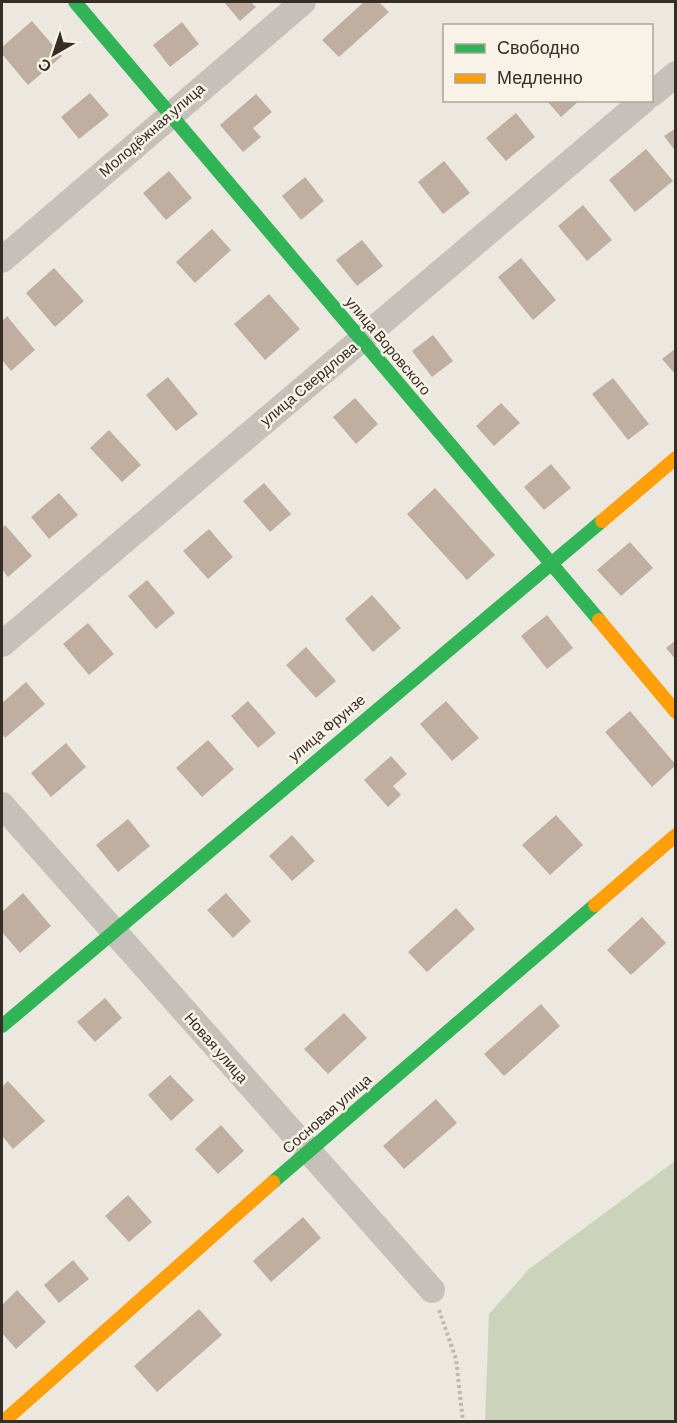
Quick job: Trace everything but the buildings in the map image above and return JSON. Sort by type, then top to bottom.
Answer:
[{"type":"street","name":"улица Воровского","points":[[75,2],[675,712]]},
{"type":"street","name":"Молодёжная улица","points":[[2,260],[303,2]]},
{"type":"street","points":[[653,92],[675,74]]},
{"type":"street","name":"улица Свердлова","points":[[2,644],[642,102]]},
{"type":"street","name":"улица Фрунзе","points":[[2,1026],[675,458]]},
{"type":"street","name":"Новая улица","points":[[2,806],[432,1290]]},
{"type":"street","name":"Сосновая улица","points":[[3,1422],[307,1152],[675,834]]},
{"type":"path","points":[[432,1290],[456,1359],[463,1422]]},
{"type":"green space","points":[[675,1161],[675,1421],[485,1421],[489,1314],[529,1269]]},
{"type":"traffic: fast","points":[[75,2],[599,620]]},
{"type":"traffic: fast","points":[[2,1026],[602,521]]},
{"type":"traffic: fast","points":[[273,1182],[595,905]]},
{"type":"traffic: slow","points":[[602,521],[676,458]]},
{"type":"traffic: slow","points":[[599,620],[676,712]]},
{"type":"traffic: slow","points":[[595,905],[676,835]]},
{"type":"traffic: slow","points":[[3,1422],[273,1182]]}]
